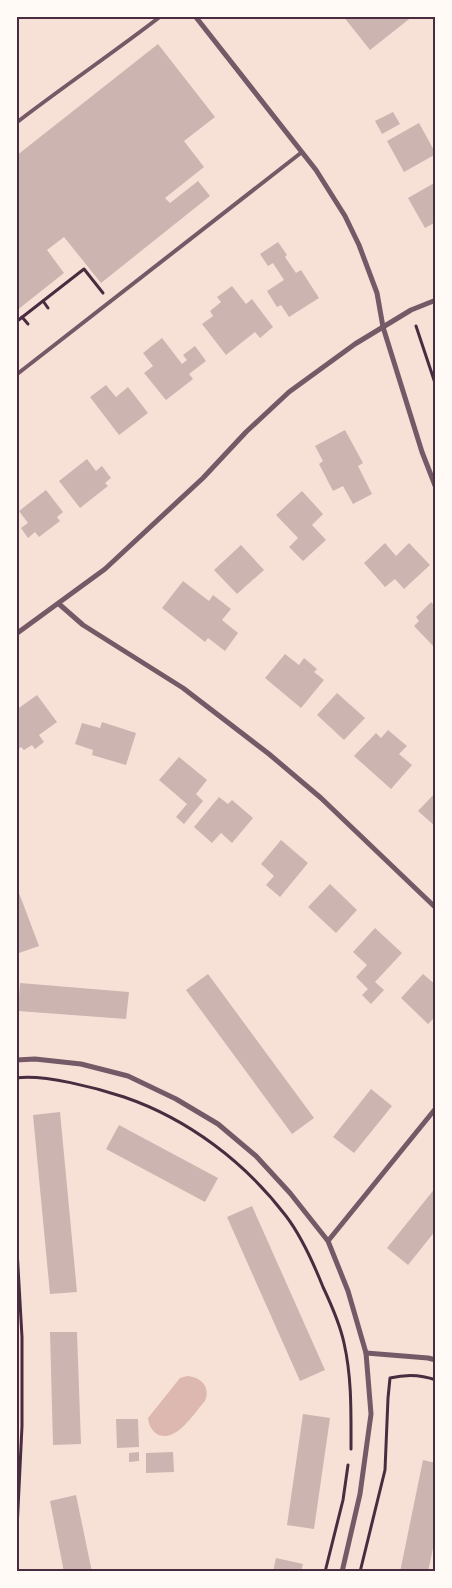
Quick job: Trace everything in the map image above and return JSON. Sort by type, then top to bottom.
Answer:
[{"type":"street","points":[[196,16],[316,170],[345,216],[359,245],[377,293],[383,327],[422,452],[436,488]]},
{"type":"street","points":[[16,634],[105,570],[159,521],[246,432],[289,392],[335,357],[411,310],[436,300]]},
{"type":"street","points":[[58,604],[82,625],[183,688],[269,754],[321,798],[436,908]]},
{"type":"street","points":[[16,1060],[35,1059],[90,1067],[128,1076],[176,1099],[218,1124],[256,1156],[290,1193],[328,1241],[348,1291],[366,1353],[371,1414],[360,1494],[342,1572]]},
{"type":"street","points":[[328,1241],[436,1108]]},
{"type":"street","points":[[366,1353],[436,1360]]},
{"type":"lane","points":[[16,123],[161,16]]},
{"type":"lane","points":[[16,375],[302,152]]},
{"type":"path","points":[[16,322],[84,269],[101,291]]},
{"type":"path","points":[[43,301],[48,308]]},
{"type":"path","points":[[22,318],[28,324]]},
{"type":"path","points":[[416,326],[436,386]]},
{"type":"path","points":[[16,1078],[55,1080],[105,1091],[150,1106],[206,1139],[238,1164],[267,1193],[287,1217],[309,1254],[330,1303],[344,1343],[351,1401],[351,1449],[342,1500],[325,1572]]},
{"type":"path","points":[[16,1232],[22,1336],[21,1435],[16,1550]]},
{"type":"path","points":[[360,1572],[385,1470],[388,1385],[390,1378],[405,1374],[427,1376],[436,1380]]},
{"type":"shaded area","points":[[187,1376],[197,1378],[204,1384],[207,1391],[205,1401],[178,1431],[164,1436],[157,1434],[153,1431],[148,1418],[180,1378]]},
{"type":"building","points":[[343,16],[413,16],[370,50]]},
{"type":"building","points":[[158,44],[215,117],[184,141],[204,167],[165,198],[170,203],[198,181],[210,196],[101,283],[64,237],[47,250],[64,273],[16,311],[16,156]]},
{"type":"building","points":[[393,112],[400,124],[382,134],[375,121]]},
{"type":"building","points":[[419,123],[436,154],[404,172],[387,141]]},
{"type":"building","points":[[436,182],[436,222],[425,228],[408,198]]},
{"type":"building","points":[[278,242],[296,273],[301,270],[319,298],[289,317],[281,305],[277,307],[267,291],[284,280],[273,263],[268,266],[260,254]]},
{"type":"building","points":[[232,286],[246,304],[252,299],[273,327],[260,338],[255,332],[226,355],[202,324],[213,316],[210,311],[221,302],[217,297]]},
{"type":"building","points":[[162,338],[182,364],[187,360],[183,355],[195,346],[206,361],[189,374],[193,379],[166,400],[144,373],[153,366],[143,353]]},
{"type":"building","points":[[106,385],[116,397],[128,387],[148,413],[119,435],[90,397]]},
{"type":"building","points":[[345,430],[363,463],[358,466],[372,494],[353,504],[343,486],[333,491],[319,464],[323,461],[315,446]]},
{"type":"building","points":[[87,459],[96,471],[102,466],[111,478],[105,483],[108,486],[80,508],[59,481]]},
{"type":"building","points":[[46,490],[63,512],[57,517],[60,521],[39,537],[35,532],[28,538],[21,528],[28,523],[19,511]]},
{"type":"building","points":[[302,491],[323,514],[312,525],[326,540],[303,561],[289,547],[298,538],[276,515]]},
{"type":"building","points":[[385,543],[396,556],[409,543],[430,565],[404,589],[395,579],[385,587],[364,563]]},
{"type":"building","points":[[241,545],[264,570],[237,594],[214,570]]},
{"type":"building","points":[[183,581],[209,601],[213,595],[231,609],[222,620],[238,633],[225,651],[208,638],[205,642],[162,608]]},
{"type":"building","points":[[431,602],[436,607],[436,649],[414,626],[419,621],[416,617]]},
{"type":"building","points":[[285,654],[299,665],[304,658],[317,669],[314,672],[324,680],[301,708],[265,678]]},
{"type":"building","points":[[337,693],[365,718],[344,740],[317,715]]},
{"type":"building","points":[[37,695],[57,722],[39,735],[44,742],[35,749],[32,745],[24,750],[21,747],[16,750],[16,710]]},
{"type":"building","points":[[102,722],[136,733],[126,765],[92,755],[93,750],[75,744],[82,723],[100,728]]},
{"type":"building","points":[[388,730],[407,746],[399,754],[412,765],[391,789],[354,756],[376,733],[381,738]]},
{"type":"building","points":[[179,757],[207,780],[196,794],[203,801],[184,824],[176,817],[187,804],[159,780]]},
{"type":"building","points":[[436,792],[436,827],[418,811]]},
{"type":"building","points":[[219,797],[228,804],[232,800],[253,818],[232,843],[221,833],[212,843],[194,827]]},
{"type":"building","points":[[281,840],[308,863],[280,897],[266,885],[274,876],[261,864]]},
{"type":"building","points":[[330,884],[357,910],[336,933],[308,907]]},
{"type":"building","points":[[16,885],[39,946],[16,954]]},
{"type":"building","points":[[375,928],[402,953],[375,982],[384,990],[371,1004],[362,995],[368,989],[356,977],[367,965],[353,952]]},
{"type":"building","points":[[208,974],[314,1118],[292,1134],[186,990]]},
{"type":"building","points":[[423,974],[436,985],[436,1016],[428,1024],[401,998]]},
{"type":"building","points":[[20,983],[129,992],[126,1019],[18,1011]]},
{"type":"building","points":[[371,1089],[392,1106],[354,1153],[333,1137]]},
{"type":"building","points":[[60,1112],[77,1292],[50,1294],[33,1115]]},
{"type":"building","points":[[119,1125],[218,1178],[205,1202],[106,1149]]},
{"type":"building","points":[[436,1187],[436,1230],[408,1265],[387,1248]]},
{"type":"building","points":[[252,1206],[325,1370],[300,1381],[227,1217]]},
{"type":"building","points":[[50,1332],[77,1332],[81,1444],[53,1445]]},
{"type":"building","points":[[303,1414],[330,1418],[314,1529],[287,1525]]},
{"type":"building","points":[[116,1419],[138,1419],[139,1447],[117,1448]]},
{"type":"building","points":[[139,1452],[139,1461],[129,1462],[129,1453]]},
{"type":"building","points":[[173,1452],[174,1472],[146,1473],[146,1453]]},
{"type":"building","points":[[423,1460],[436,1463],[436,1534],[428,1572],[400,1572]]},
{"type":"building","points":[[76,1495],[92,1572],[64,1572],[50,1501]]},
{"type":"building","points":[[276,1558],[303,1564],[301,1572],[273,1572]]}]
